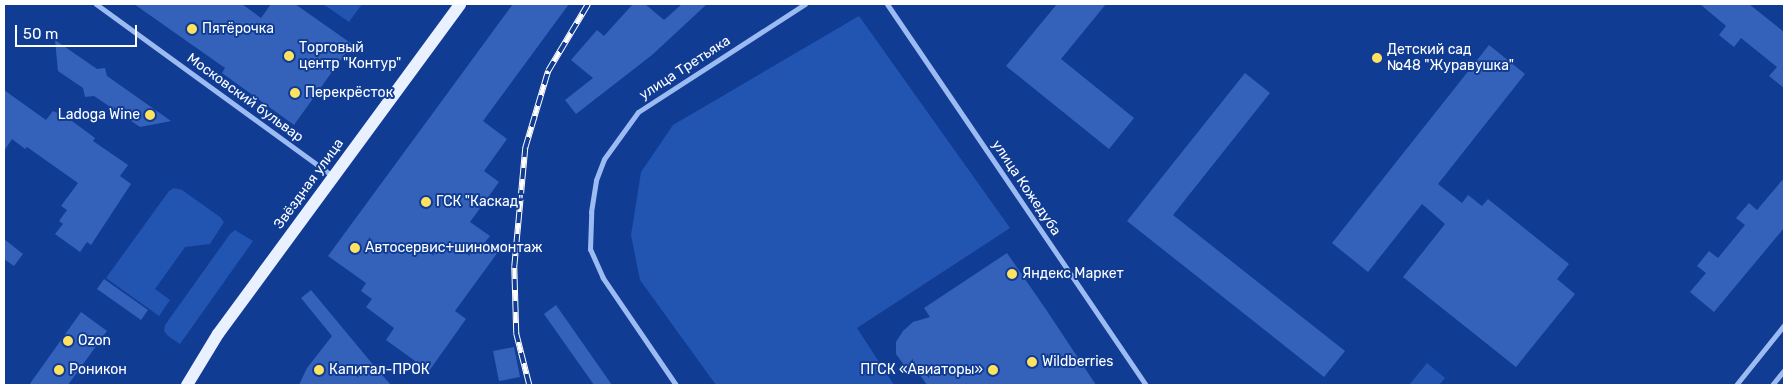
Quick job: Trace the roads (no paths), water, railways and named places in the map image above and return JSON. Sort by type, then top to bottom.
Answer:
[{"type":"main road","name":"Звёздная улица","points":[[186,385],[218,334],[460,4]]},
{"type":"street","name":"Московский бульвар","points":[[96,4],[333,176]]},
{"type":"street","name":"улица Третьяка","points":[[676,385],[603,278],[590,249],[591,212],[596,180],[604,159],[638,112],[805,4]]},
{"type":"street","name":"улица Кожедуба","points":[[887,4],[1146,385]]},
{"type":"street","points":[[1736,385],[1784,325]]},
{"type":"street","points":[[1772,385],[1784,370]]},
{"type":"railway","points":[[529,385],[516,334],[514,267],[525,148],[548,71],[588,4]]},
{"type":"place","name":"Пятёрочка","points":[[192,29]]},
{"type":"place","name":"Торговый центр \"Контур\"","points":[[289,56]]},
{"type":"place","name":"Детский сад №48 \"Журавушка\"","points":[[1377,58]]},
{"type":"place","name":"Перекрёсток","points":[[295,93]]},
{"type":"place","name":"Ladoga Wine","points":[[150,115]]},
{"type":"place","name":"ГСК \"Каскад\"","points":[[426,202]]},
{"type":"place","name":"Автосервис+шиномонтаж","points":[[355,248]]},
{"type":"place","name":"Яндекс Маркет","points":[[1012,274]]},
{"type":"place","name":"Ozon","points":[[68,341]]},
{"type":"place","name":"Wildberries","points":[[1032,362]]},
{"type":"place","name":"Роникон","points":[[59,370]]},
{"type":"place","name":"Капитал-ПРОК","points":[[319,370]]},
{"type":"place","name":"ПГСК «Авиаторы»","points":[[993,370]]}]
